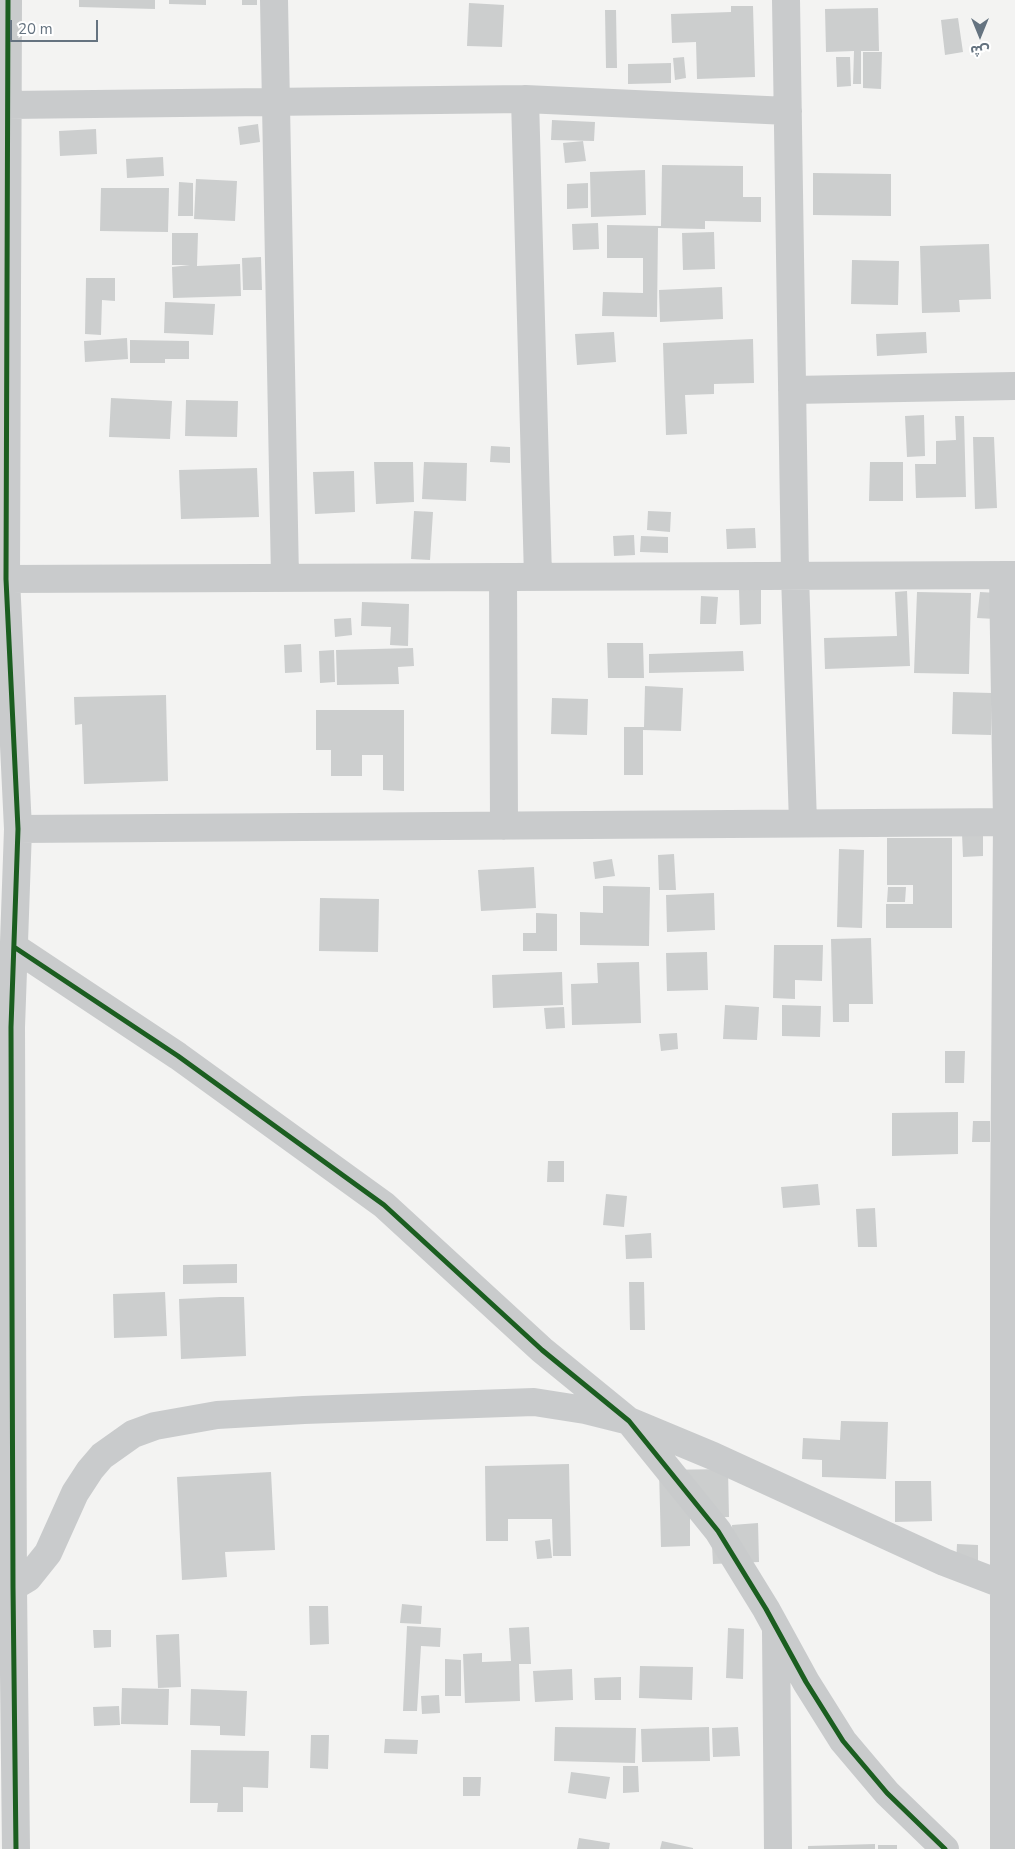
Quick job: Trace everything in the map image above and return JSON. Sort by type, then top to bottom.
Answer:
[{"type":"street","points":[[8,0],[6,579],[18,829],[12,1027],[13,1587],[16,1849]]},
{"type":"street","points":[[274,0],[285,578]]},
{"type":"street","points":[[786,0],[795,575],[803,823]]},
{"type":"street","points":[[8,105],[525,99],[788,111]]},
{"type":"street","points":[[525,99],[538,577]]},
{"type":"street","points":[[792,390],[1015,386]]},
{"type":"street","points":[[6,579],[1009,575],[1011,822],[1010,1586],[1004,1849]]},
{"type":"street","points":[[503,577],[504,826]]},
{"type":"street","points":[[18,829],[1011,822]]},
{"type":"street","points":[[14,947],[178,1056],[384,1205],[542,1350],[629,1421],[718,1530],[806,1682],[843,1741],[888,1793],[945,1849]]},
{"type":"street","points":[[13,1587],[28,1578],[48,1553],[75,1494],[90,1470],[102,1456],[133,1434],[155,1426],[217,1415],[534,1402],[585,1410],[629,1421],[712,1456],[944,1562],[1010,1586]]},
{"type":"street","points":[[776,1629],[778,1849]]},
{"type":"building","points":[[79,0],[155,0],[155,9],[79,7]]},
{"type":"building","points":[[169,0],[206,0],[206,5],[169,4]]},
{"type":"building","points":[[242,0],[257,0],[257,5],[242,5]]},
{"type":"building","points":[[469,3],[504,5],[502,47],[467,46]]},
{"type":"building","points":[[731,6],[753,6],[755,77],[697,79],[696,42],[672,43],[671,14],[731,12]]},
{"type":"building","points":[[878,8],[879,51],[861,51],[861,84],[853,84],[854,51],[826,52],[825,9]]},
{"type":"building","points":[[605,10],[616,10],[617,68],[606,68]]},
{"type":"building","points":[[958,18],[963,52],[945,55],[941,20]]},
{"type":"building","points":[[863,52],[882,52],[881,89],[863,88]]},
{"type":"building","points":[[684,57],[686,78],[675,80],[673,58]]},
{"type":"building","points":[[836,57],[850,57],[851,86],[837,87]]},
{"type":"building","points":[[671,63],[671,83],[628,84],[628,64]]},
{"type":"building","points":[[552,120],[595,122],[594,141],[551,140]]},
{"type":"building","points":[[258,124],[260,142],[240,145],[238,127]]},
{"type":"building","points":[[96,129],[97,154],[60,156],[59,131]]},
{"type":"building","points":[[583,141],[586,161],[565,163],[563,143]]},
{"type":"building","points":[[163,157],[164,176],[127,178],[126,159]]},
{"type":"building","points":[[662,165],[743,166],[743,197],[761,197],[761,222],[705,221],[705,229],[658,228],[657,317],[602,316],[603,292],[643,293],[643,258],[607,258],[607,225],[661,226]]},
{"type":"building","points":[[645,170],[646,215],[591,217],[590,172]]},
{"type":"building","points":[[813,173],[891,174],[891,216],[813,215]]},
{"type":"building","points":[[196,179],[237,181],[235,221],[194,219]]},
{"type":"building","points":[[179,182],[193,183],[193,216],[178,216]]},
{"type":"building","points":[[588,183],[588,208],[567,209],[567,184]]},
{"type":"building","points":[[101,188],[169,188],[168,232],[100,231]]},
{"type":"building","points":[[598,223],[599,249],[573,250],[572,224]]},
{"type":"building","points":[[714,232],[715,269],[683,270],[682,233]]},
{"type":"building","points":[[172,233],[198,233],[197,266],[240,264],[241,296],[173,298],[172,267],[190,265],[172,265]]},
{"type":"building","points":[[989,244],[991,299],[959,300],[960,312],[922,313],[920,246]]},
{"type":"building","points":[[261,257],[262,290],[243,290],[242,258]]},
{"type":"building","points":[[852,260],[899,261],[898,305],[851,304]]},
{"type":"building","points":[[86,278],[115,278],[115,301],[102,300],[101,335],[85,334]]},
{"type":"building","points":[[722,287],[723,319],[660,322],[659,290]]},
{"type":"building","points":[[165,302],[215,304],[213,335],[164,333]]},
{"type":"building","points":[[614,332],[616,362],[577,365],[575,334]]},
{"type":"building","points":[[926,332],[927,353],[877,356],[876,334]]},
{"type":"building","points":[[127,338],[128,359],[85,362],[84,341]]},
{"type":"building","points":[[753,339],[754,383],[714,384],[714,394],[685,395],[687,434],[666,435],[663,343]]},
{"type":"building","points":[[130,340],[189,341],[189,359],[165,359],[165,363],[130,363]]},
{"type":"building","points":[[111,398],[172,401],[170,439],[109,437]]},
{"type":"building","points":[[186,400],[238,401],[237,437],[185,436]]},
{"type":"building","points":[[924,415],[925,456],[907,457],[905,416]]},
{"type":"building","points":[[955,416],[964,416],[966,497],[916,498],[915,464],[936,464],[936,441],[956,440]]},
{"type":"building","points":[[973,437],[994,437],[997,508],[975,509]]},
{"type":"building","points":[[491,446],[510,447],[510,463],[490,462]]},
{"type":"building","points":[[374,462],[413,462],[414,502],[376,504]]},
{"type":"building","points":[[424,462],[467,463],[466,501],[422,499]]},
{"type":"building","points":[[870,462],[903,462],[903,501],[869,501]]},
{"type":"building","points":[[257,468],[259,517],[181,519],[179,470]]},
{"type":"building","points":[[354,471],[355,512],[315,514],[313,472]]},
{"type":"building","points":[[414,511],[433,512],[430,560],[411,559]]},
{"type":"building","points":[[648,511],[671,512],[670,532],[647,530]]},
{"type":"building","points":[[755,528],[756,548],[727,549],[726,529]]},
{"type":"building","points":[[634,535],[635,555],[614,556],[613,536]]},
{"type":"building","points":[[641,536],[668,537],[668,553],[640,552]]},
{"type":"building","points":[[739,590],[761,590],[761,624],[740,625]]},
{"type":"building","points":[[907,591],[910,666],[825,669],[824,638],[897,636],[895,592]]},
{"type":"building","points":[[917,592],[971,593],[969,674],[914,673]]},
{"type":"building","points":[[980,592],[997,593],[995,619],[977,618]]},
{"type":"building","points":[[701,596],[718,597],[716,624],[700,624]]},
{"type":"building","points":[[362,602],[409,604],[408,646],[390,645],[391,627],[361,626]]},
{"type":"building","points":[[351,618],[352,635],[335,637],[334,619]]},
{"type":"building","points":[[607,643],[643,643],[644,678],[608,678]]},
{"type":"building","points":[[301,644],[302,672],[285,673],[284,645]]},
{"type":"building","points":[[413,648],[414,666],[398,667],[399,684],[337,685],[336,650]]},
{"type":"building","points":[[334,650],[335,682],[320,683],[319,651]]},
{"type":"building","points":[[743,651],[744,671],[649,673],[649,654]]},
{"type":"building","points":[[645,686],[683,688],[681,731],[643,730],[643,775],[624,775],[624,727],[644,727]]},
{"type":"building","points":[[953,692],[992,693],[991,735],[952,734]]},
{"type":"building","points":[[166,695],[168,781],[84,784],[82,724],[75,725],[74,697]]},
{"type":"building","points":[[552,698],[588,699],[587,735],[551,734]]},
{"type":"building","points":[[316,710],[404,710],[404,791],[383,790],[383,755],[362,755],[362,776],[331,776],[331,750],[316,750]]},
{"type":"building","points":[[983,833],[983,856],[963,857],[962,834]]},
{"type":"building","points":[[887,838],[952,838],[952,928],[886,928],[886,904],[913,904],[913,885],[887,885]]},
{"type":"building","points":[[839,849],[864,850],[862,928],[837,927]]},
{"type":"building","points":[[674,854],[676,890],[659,890],[658,855]]},
{"type":"building","points":[[612,859],[615,876],[595,879],[593,862]]},
{"type":"building","points":[[534,867],[536,908],[481,911],[478,870]]},
{"type":"building","points":[[603,886],[650,887],[649,946],[580,945],[580,912],[603,913]]},
{"type":"building","points":[[888,887],[906,887],[905,902],[887,902]]},
{"type":"building","points":[[714,893],[715,930],[667,932],[666,895]]},
{"type":"building","points":[[320,898],[379,899],[378,952],[319,951]]},
{"type":"building","points":[[536,913],[557,914],[557,951],[523,951],[523,933],[536,933]]},
{"type":"building","points":[[871,938],[873,1004],[849,1004],[849,1022],[833,1022],[831,939]]},
{"type":"building","points":[[774,945],[823,945],[822,981],[795,980],[795,999],[773,998]]},
{"type":"building","points":[[707,952],[708,990],[667,991],[666,953]]},
{"type":"building","points":[[639,962],[641,1023],[572,1025],[571,984],[598,983],[597,963]]},
{"type":"building","points":[[562,972],[563,1005],[493,1008],[492,975]]},
{"type":"building","points":[[725,1005],[759,1007],[757,1040],[723,1039]]},
{"type":"building","points":[[782,1005],[821,1006],[820,1037],[782,1036]]},
{"type":"building","points":[[564,1007],[565,1028],[546,1029],[544,1008]]},
{"type":"building","points":[[677,1033],[678,1049],[661,1051],[659,1034]]},
{"type":"building","points":[[945,1051],[965,1051],[964,1083],[945,1083]]},
{"type":"building","points":[[958,1112],[958,1154],[892,1156],[892,1113]]},
{"type":"building","points":[[973,1121],[990,1121],[990,1142],[972,1142]]},
{"type":"building","points":[[548,1161],[564,1161],[564,1182],[547,1182]]},
{"type":"building","points":[[818,1184],[820,1205],[783,1208],[781,1187]]},
{"type":"building","points":[[606,1194],[627,1196],[624,1227],[603,1225]]},
{"type":"building","points":[[875,1208],[877,1247],[858,1247],[856,1209]]},
{"type":"building","points":[[651,1233],[652,1258],[626,1259],[625,1235]]},
{"type":"building","points":[[237,1264],[237,1283],[183,1284],[183,1265]]},
{"type":"building","points":[[629,1282],[644,1282],[645,1330],[630,1330]]},
{"type":"building","points":[[165,1292],[167,1336],[114,1338],[113,1294]]},
{"type":"building","points":[[244,1297],[246,1356],[181,1359],[179,1299]]},
{"type":"building","points":[[841,1421],[888,1422],[886,1479],[822,1477],[822,1460],[802,1459],[803,1438],[840,1440]]},
{"type":"building","points":[[569,1464],[571,1556],[553,1556],[552,1519],[508,1519],[508,1541],[486,1541],[485,1466]]},
{"type":"building","points":[[728,1469],[729,1517],[690,1518],[690,1546],[661,1547],[659,1470]]},
{"type":"building","points":[[271,1472],[275,1550],[225,1552],[227,1577],[182,1580],[177,1477]]},
{"type":"building","points":[[895,1481],[931,1481],[932,1521],[895,1522]]},
{"type":"building","points":[[758,1523],[759,1562],[713,1564],[712,1545],[733,1545],[732,1525]]},
{"type":"building","points":[[550,1539],[552,1558],[537,1559],[535,1541]]},
{"type":"building","points":[[957,1544],[978,1545],[978,1564],[956,1563]]},
{"type":"building","points":[[402,1604],[422,1606],[421,1624],[400,1623]]},
{"type":"building","points":[[309,1606],[328,1606],[329,1644],[310,1645]]},
{"type":"building","points":[[407,1626],[441,1628],[440,1647],[421,1646],[417,1711],[403,1711]]},
{"type":"building","points":[[529,1627],[531,1664],[519,1664],[520,1701],[465,1703],[463,1654],[482,1653],[482,1662],[511,1661],[509,1628]]},
{"type":"building","points":[[728,1628],[744,1629],[743,1679],[726,1678]]},
{"type":"building","points":[[93,1630],[111,1630],[111,1647],[94,1648]]},
{"type":"building","points":[[179,1634],[181,1687],[158,1688],[156,1635]]},
{"type":"building","points":[[445,1659],[461,1660],[461,1696],[445,1696]]},
{"type":"building","points":[[640,1666],[693,1667],[692,1700],[639,1698]]},
{"type":"building","points":[[572,1669],[573,1700],[535,1702],[533,1671]]},
{"type":"building","points":[[621,1677],[621,1700],[595,1700],[594,1678]]},
{"type":"building","points":[[122,1688],[169,1689],[168,1725],[121,1724]]},
{"type":"building","points":[[191,1689],[247,1691],[245,1736],[220,1735],[220,1726],[190,1725]]},
{"type":"building","points":[[439,1695],[440,1713],[422,1714],[421,1696]]},
{"type":"building","points":[[119,1706],[120,1725],[94,1726],[93,1707]]},
{"type":"building","points":[[555,1727],[636,1728],[635,1763],[554,1761]]},
{"type":"building","points":[[709,1727],[710,1761],[642,1762],[641,1729]]},
{"type":"building","points":[[738,1727],[740,1756],[713,1757],[712,1728]]},
{"type":"building","points":[[311,1735],[329,1735],[328,1769],[310,1768]]},
{"type":"building","points":[[385,1739],[418,1740],[417,1754],[384,1753]]},
{"type":"building","points":[[191,1750],[269,1751],[268,1788],[243,1787],[243,1812],[217,1812],[218,1803],[190,1803]]},
{"type":"building","points":[[623,1766],[638,1766],[639,1792],[623,1793]]},
{"type":"building","points":[[571,1772],[610,1777],[606,1799],[568,1793]]},
{"type":"building","points":[[463,1777],[481,1777],[480,1796],[463,1796]]},
{"type":"building","points":[[579,1838],[610,1843],[609,1849],[577,1849]]},
{"type":"building","points":[[662,1841],[693,1848],[693,1849],[660,1849]]},
{"type":"building","points":[[875,1844],[875,1849],[808,1849],[808,1846]]},
{"type":"building","points":[[878,1845],[897,1845],[897,1849],[878,1849]]},
{"type":"cycle path","points":[[8,0],[6,579],[18,829],[11,1027],[16,1849]]},
{"type":"cycle path","points":[[14,947],[178,1056],[384,1205],[542,1350],[629,1421],[718,1531],[766,1609],[806,1682],[843,1741],[887,1793],[945,1849]]}]
